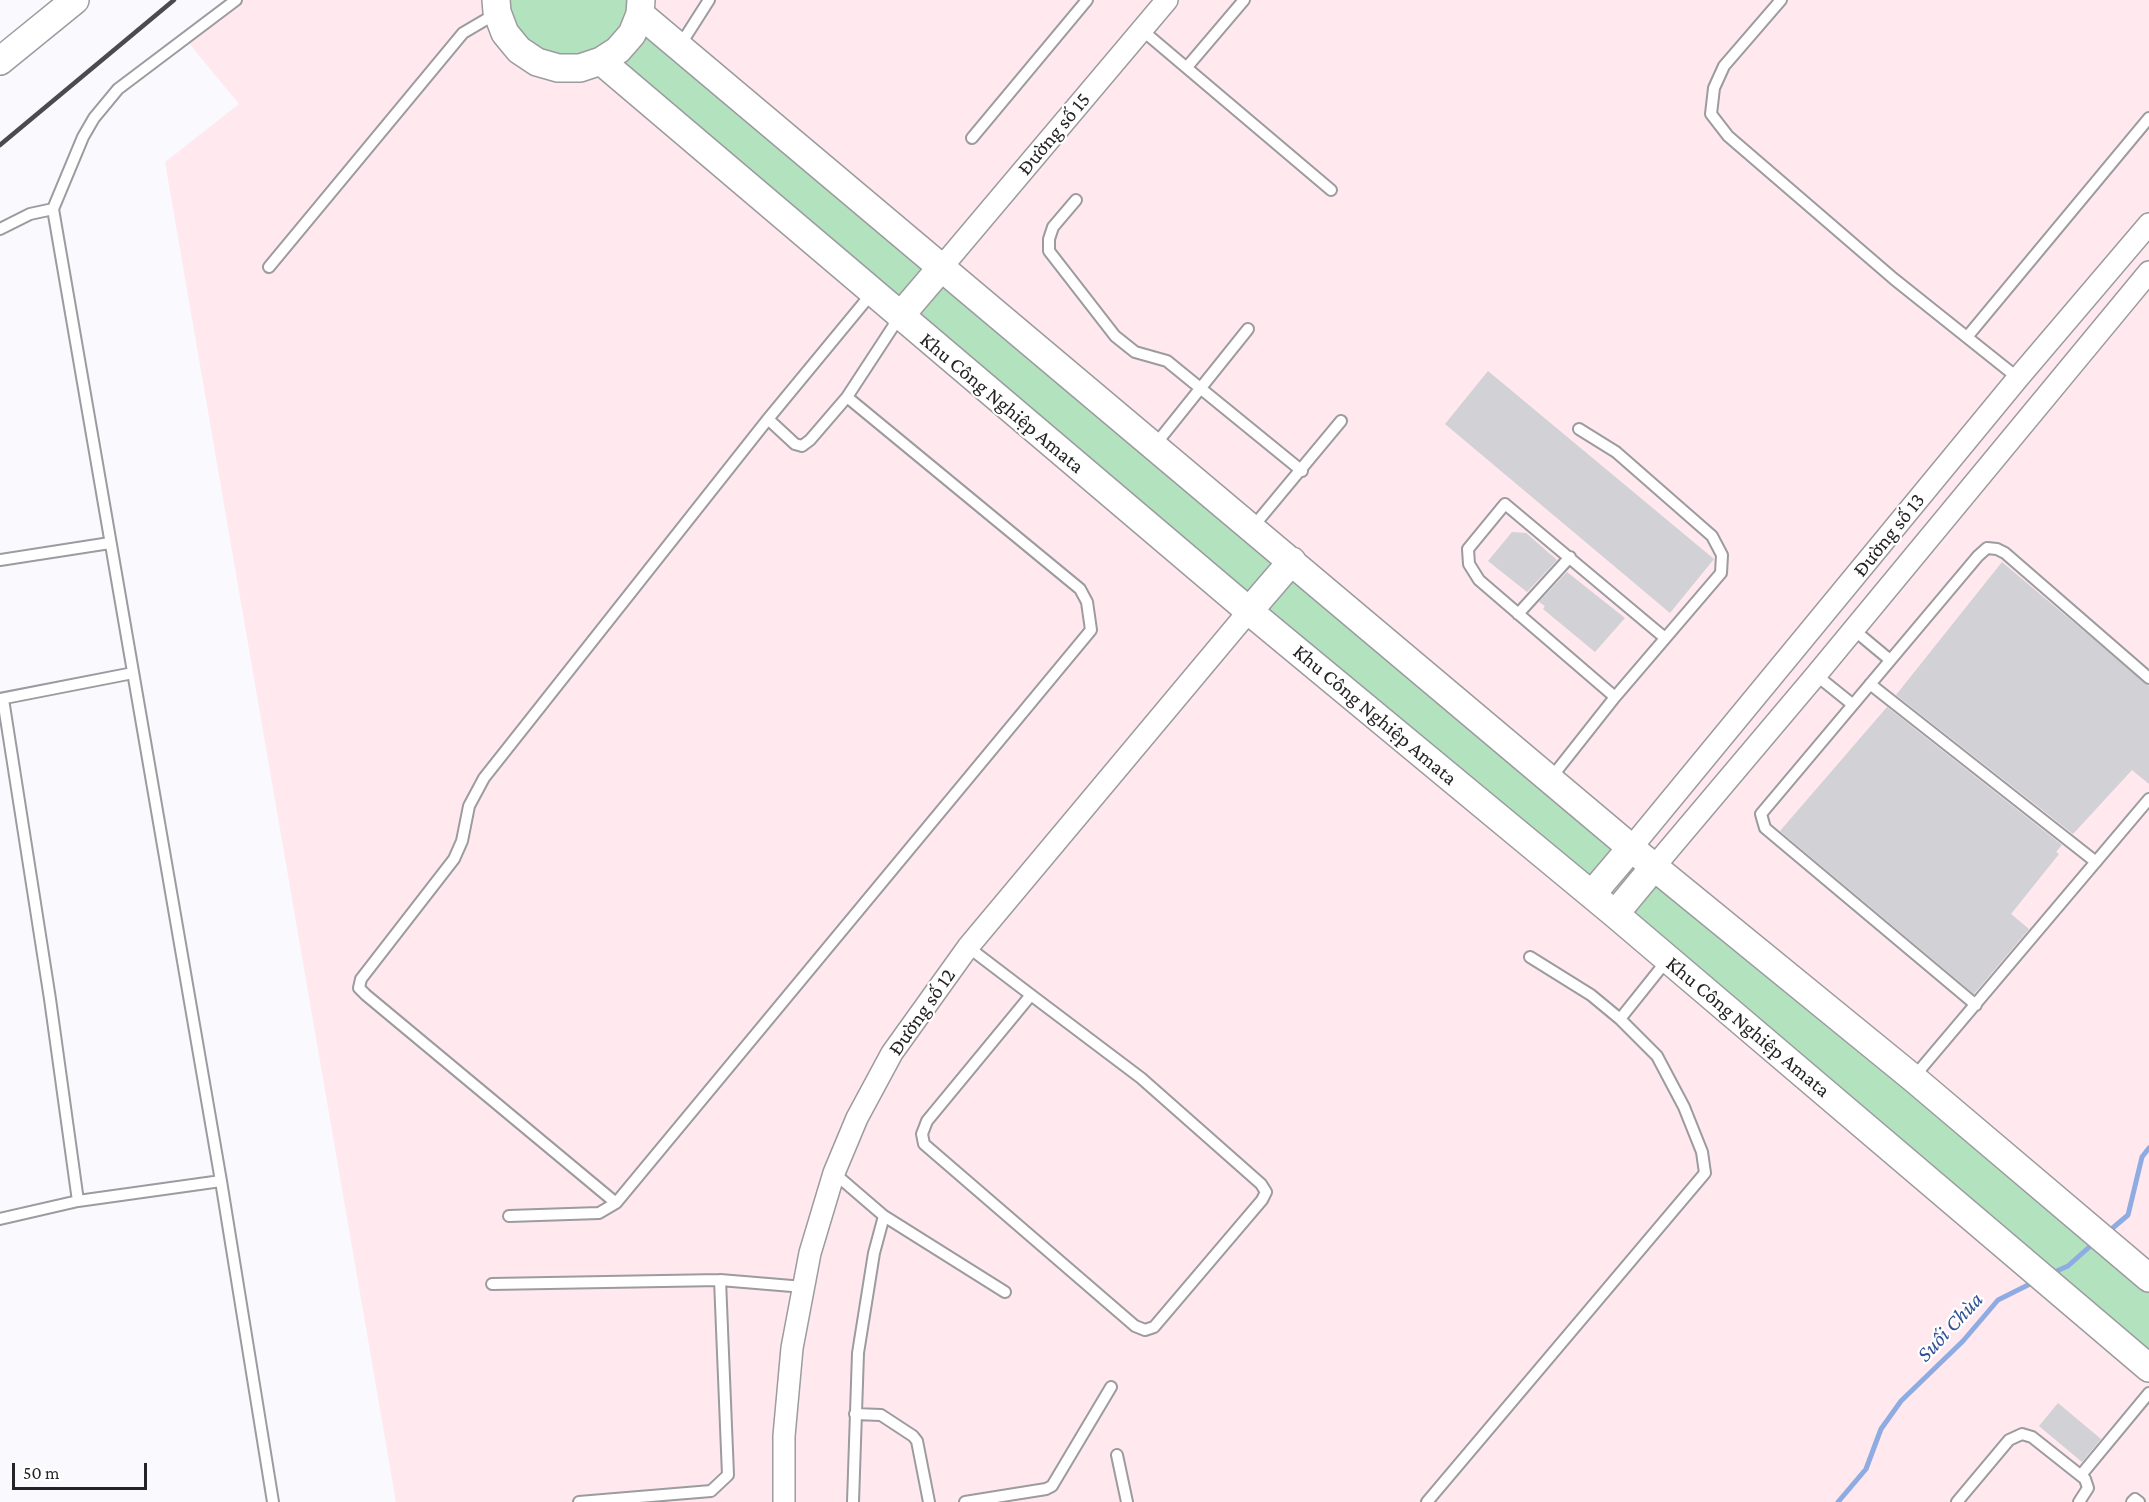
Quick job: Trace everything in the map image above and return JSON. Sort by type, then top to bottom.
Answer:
[{"type":"street","points":[[0,61],[75,0]]},
{"type":"street","name":"Đường số 15","points":[[941,268],[1167,0]]},
{"type":"street","points":[[497,6],[505,33],[519,50],[537,62],[558,68],[580,68],[601,62],[618,50],[632,34],[640,7],[679,47],[941,268],[1155,445],[1631,848],[1913,1078],[2149,1278]]},
{"type":"street","name":"Khu Công Nghiệp Amata","points":[[601,62],[1249,611],[1592,894],[2149,1368]]},
{"type":"street","name":"Đường số 13","points":[[1631,848],[2018,378],[2148,228]]},
{"type":"street","points":[[900,316],[941,268]]},
{"type":"street","name":"Đường số 13","points":[[1654,867],[1854,630],[2042,399],[2149,272]]},
{"type":"street","points":[[2018,378],[2042,399]]},
{"type":"street","points":[[1249,611],[1292,561]]},
{"type":"street","name":"Đường số 12","points":[[784,1502],[785,1425],[792,1348],[810,1253],[834,1173],[857,1118],[892,1053],[968,946],[1249,611]]},
{"type":"street","points":[[1592,894],[1631,848]]},
{"type":"street","points":[[1615,914],[1654,867]]},
{"type":"lane","points":[[236,0],[118,89],[83,137],[53,209],[273,1502]]},
{"type":"lane","points":[[679,47],[710,0]]},
{"type":"lane","points":[[972,138],[1087,0]]},
{"type":"lane","points":[[1187,68],[1244,0]]},
{"type":"lane","points":[[1780,0],[1724,66],[1714,88],[1711,114],[1728,136],[1894,279],[2018,378]]},
{"type":"lane","points":[[269,267],[456,41],[497,6]]},
{"type":"lane","points":[[1143,30],[1331,190]]},
{"type":"lane","points":[[1967,337],[2149,118]]},
{"type":"lane","points":[[1076,200],[1053,227],[1049,239],[1049,251],[1125,346],[1135,352],[1167,361],[1202,387],[1302,471]]},
{"type":"lane","points":[[0,229],[30,214],[53,209]]},
{"type":"lane","points":[[616,1203],[366,995],[359,988],[361,979],[454,859],[462,841],[469,806],[484,778],[768,419],[872,293]]},
{"type":"lane","points":[[768,419],[795,444],[802,446],[810,440],[847,397],[900,316]]},
{"type":"lane","points":[[1155,445],[1248,329]]},
{"type":"lane","points":[[509,1216],[599,1213],[616,1203],[1090,630],[1088,602],[1080,589],[847,397]]},
{"type":"lane","points":[[1252,528],[1302,471],[1341,421]]},
{"type":"lane","points":[[1551,778],[1615,697],[1721,573],[1722,555],[1712,536],[1616,452],[1579,429]]},
{"type":"lane","points":[[1615,697],[1479,580],[1469,564],[1468,549],[1505,504],[1665,638]]},
{"type":"lane","points":[[0,560],[110,543]]},
{"type":"lane","points":[[1976,1005],[1765,828],[1761,814],[1852,704],[1987,548],[1997,549],[2149,678]]},
{"type":"lane","points":[[1518,614],[1570,557]]},
{"type":"lane","points":[[1854,630],[1890,660]]},
{"type":"lane","points":[[78,1201],[50,999],[2,699],[133,673]]},
{"type":"lane","points":[[1816,675],[1852,704]]},
{"type":"lane","points":[[1870,684],[2096,862]]},
{"type":"lane","points":[[1913,1078],[2149,799]]},
{"type":"lane","points":[[968,946],[1141,1078],[1261,1184],[1266,1192],[1262,1200],[1154,1327],[1145,1330],[1135,1326],[924,1144],[922,1134],[927,1121],[1031,995]]},
{"type":"lane","points":[[1427,1502],[1705,1173],[1702,1152],[1684,1107],[1657,1056],[1620,1019],[1591,995],[1530,957]]},
{"type":"lane","points":[[1620,1019],[1668,959]]},
{"type":"lane","points":[[834,1173],[884,1216],[1005,1292]]},
{"type":"lane","points":[[0,1219],[78,1201],[220,1181]]},
{"type":"lane","points":[[853,1502],[858,1353],[874,1253],[884,1216]]},
{"type":"lane","points":[[492,1284],[720,1280],[804,1287]]},
{"type":"lane","points":[[579,1502],[711,1491],[728,1475],[720,1280]]},
{"type":"lane","points":[[965,1502],[1046,1489],[1052,1486],[1111,1387]]},
{"type":"lane","points":[[2081,1475],[2149,1393]]},
{"type":"lane","points":[[855,1414],[881,1415],[913,1436],[917,1441],[929,1502]]},
{"type":"lane","points":[[1957,1502],[2009,1440],[2018,1435],[2032,1437],[2081,1475],[2088,1488],[2079,1502]]},
{"type":"lane","points":[[1117,1455],[1127,1502]]},
{"type":"lane","points":[[2132,1502],[2135,1499],[2139,1502]]},
{"type":"shaded area","points":[[243,0],[2149,0],[2149,1502],[396,1502],[165,162],[239,104],[187,41]]},
{"type":"green space","points":[[506,0],[632,0],[616,38],[584,57],[547,55],[517,33]]},
{"type":"green space","points":[[644,31],[930,272],[902,304],[617,64]]},
{"type":"green space","points":[[939,279],[1281,565],[1252,599],[911,312]]},
{"type":"green space","points":[[1289,573],[1619,851],[1593,882],[1260,606]]},
{"type":"green space","points":[[1651,878],[2149,1293],[2149,1354],[1626,910]]},
{"type":"building","points":[[1488,371],[1714,559],[1670,613],[1445,424]]},
{"type":"building","points":[[1512,532],[1526,533],[1557,560],[1527,592],[1488,561]]},
{"type":"building","points":[[2002,562],[2149,686],[2149,784],[2132,770],[2073,834],[1896,695]]},
{"type":"building","points":[[1567,572],[1625,618],[1595,652],[1543,609],[1545,606],[1539,602]]},
{"type":"building","points":[[1887,707],[2062,845],[2056,852],[2059,854],[2011,914],[2029,929],[1974,994],[1780,831]]},
{"type":"building","points":[[2058,1403],[2101,1439],[2082,1462],[2039,1426]]},
{"type":"waterway","name":"Suối Chùa","points":[[2108,1232],[2128,1215],[2142,1157],[2149,1148]]},
{"type":"waterway","name":"Suối Chùa","points":[[2050,1274],[2068,1266],[2096,1241]]},
{"type":"waterway","name":"Suối Chùa","points":[[1838,1502],[1866,1469],[1881,1429],[1901,1401],[1963,1341],[1998,1300],[2034,1282]]},
{"type":"railway","points":[[0,145],[174,0]]}]
